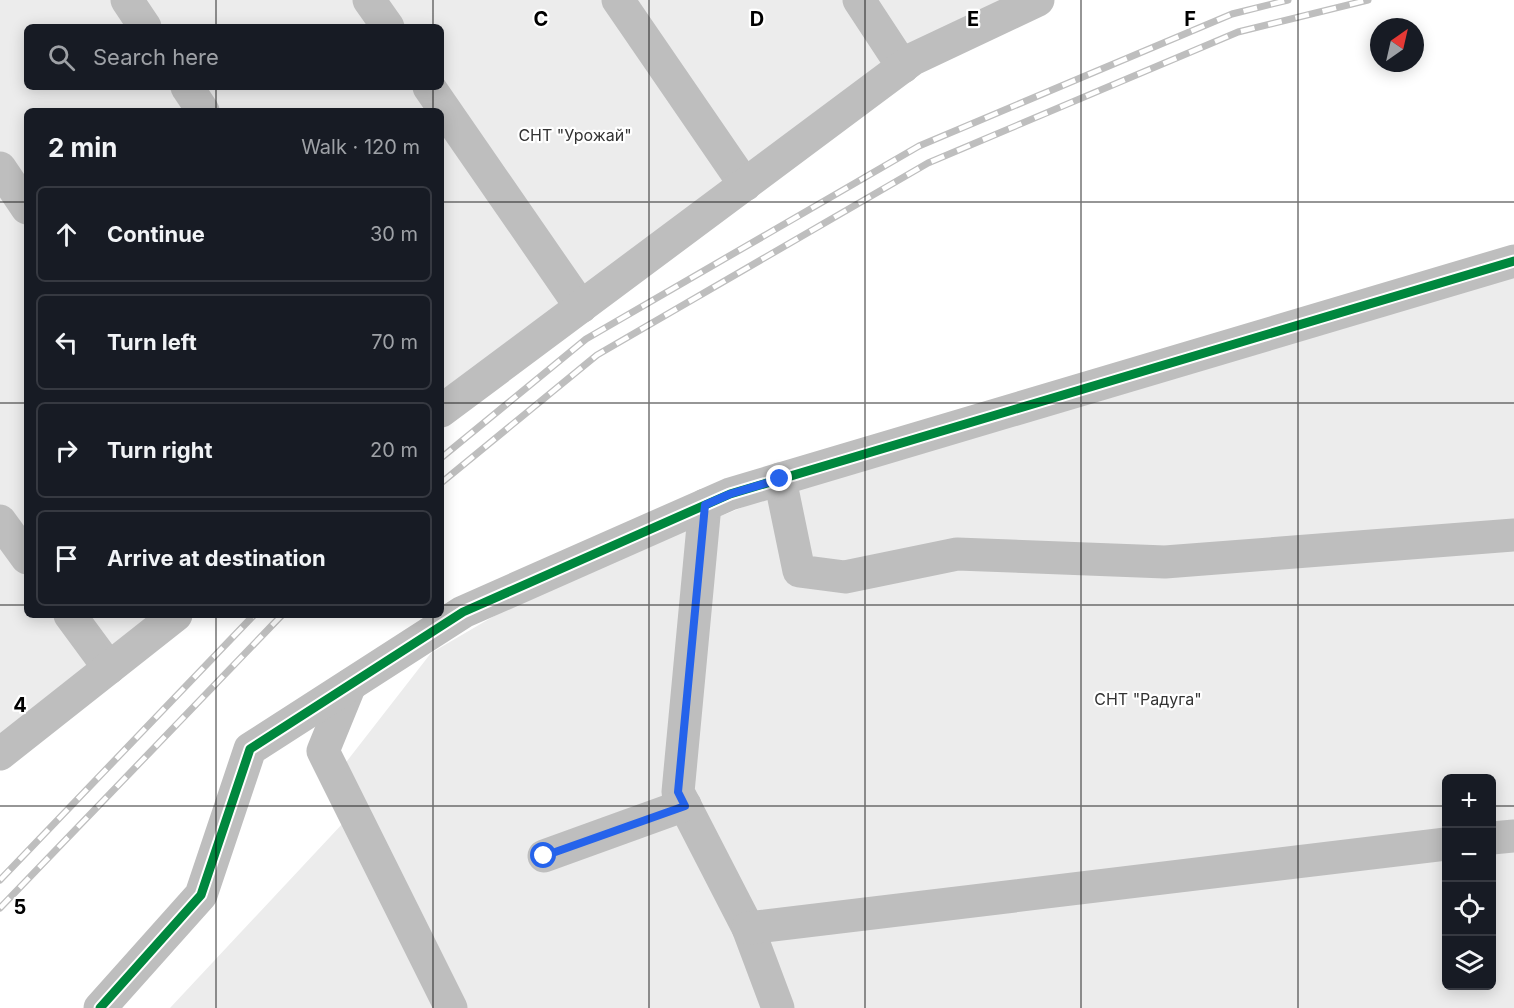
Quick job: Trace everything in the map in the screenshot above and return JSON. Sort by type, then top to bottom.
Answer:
[{"type":"street","points":[[127,0],[143,24]]},
{"type":"street","points":[[369,0],[386,24]]},
{"type":"street","points":[[618,0],[745,184]]},
{"type":"street","points":[[859,0],[903,67]]},
{"type":"street","points":[[444,409],[903,67],[1038,0]]},
{"type":"street","points":[[189,90],[201,108]]},
{"type":"street","points":[[431,90],[444,108]]},
{"type":"street","points":[[444,109],[581,307]]},
{"type":"street","points":[[0,168],[24,204]]},
{"type":"street","points":[[100,1008],[201,895],[250,749],[463,612],[730,494],[1514,261]]},
{"type":"street","points":[[780,479],[799,571],[845,577],[957,554],[1165,562],[1514,536]]},
{"type":"street","points":[[705,505],[678,792],[748,928],[778,1008]]},
{"type":"street","points":[[0,521],[24,554]]},
{"type":"street","points":[[72,618],[109,668]]},
{"type":"street","points":[[0,754],[173,618]]},
{"type":"street","points":[[350,685],[322,751],[451,1008]]},
{"type":"street","points":[[544,856],[685,806]]},
{"type":"street","points":[[1496,838],[1514,836]]},
{"type":"street","points":[[748,928],[1442,844]]},
{"type":"green space","name":"СНТ \"Урожай\"","points":[[0,0],[1038,0],[912,59],[444,405],[444,108],[24,108],[24,618],[172,618],[0,754]]},
{"type":"green space","name":"СНТ \"Радуга\"","points":[[1514,269],[1514,1008],[170,1008],[359,806],[340,770],[431,653],[542,588],[793,487]]},
{"type":"railway","points":[[444,456],[586,339],[919,146],[1232,14],[1288,0]]},
{"type":"railway","points":[[444,481],[597,355],[928,163],[1238,32],[1368,0]]},
{"type":"railway","points":[[0,880],[251,618]]},
{"type":"railway","points":[[0,908],[279,618]]},
{"type":"cycle path","points":[[100,1008],[201,895],[250,749],[463,612],[730,494],[1514,261]]},
{"type":"route","points":[[544,856],[685,806],[678,792],[705,505],[730,494],[780,479]]}]
